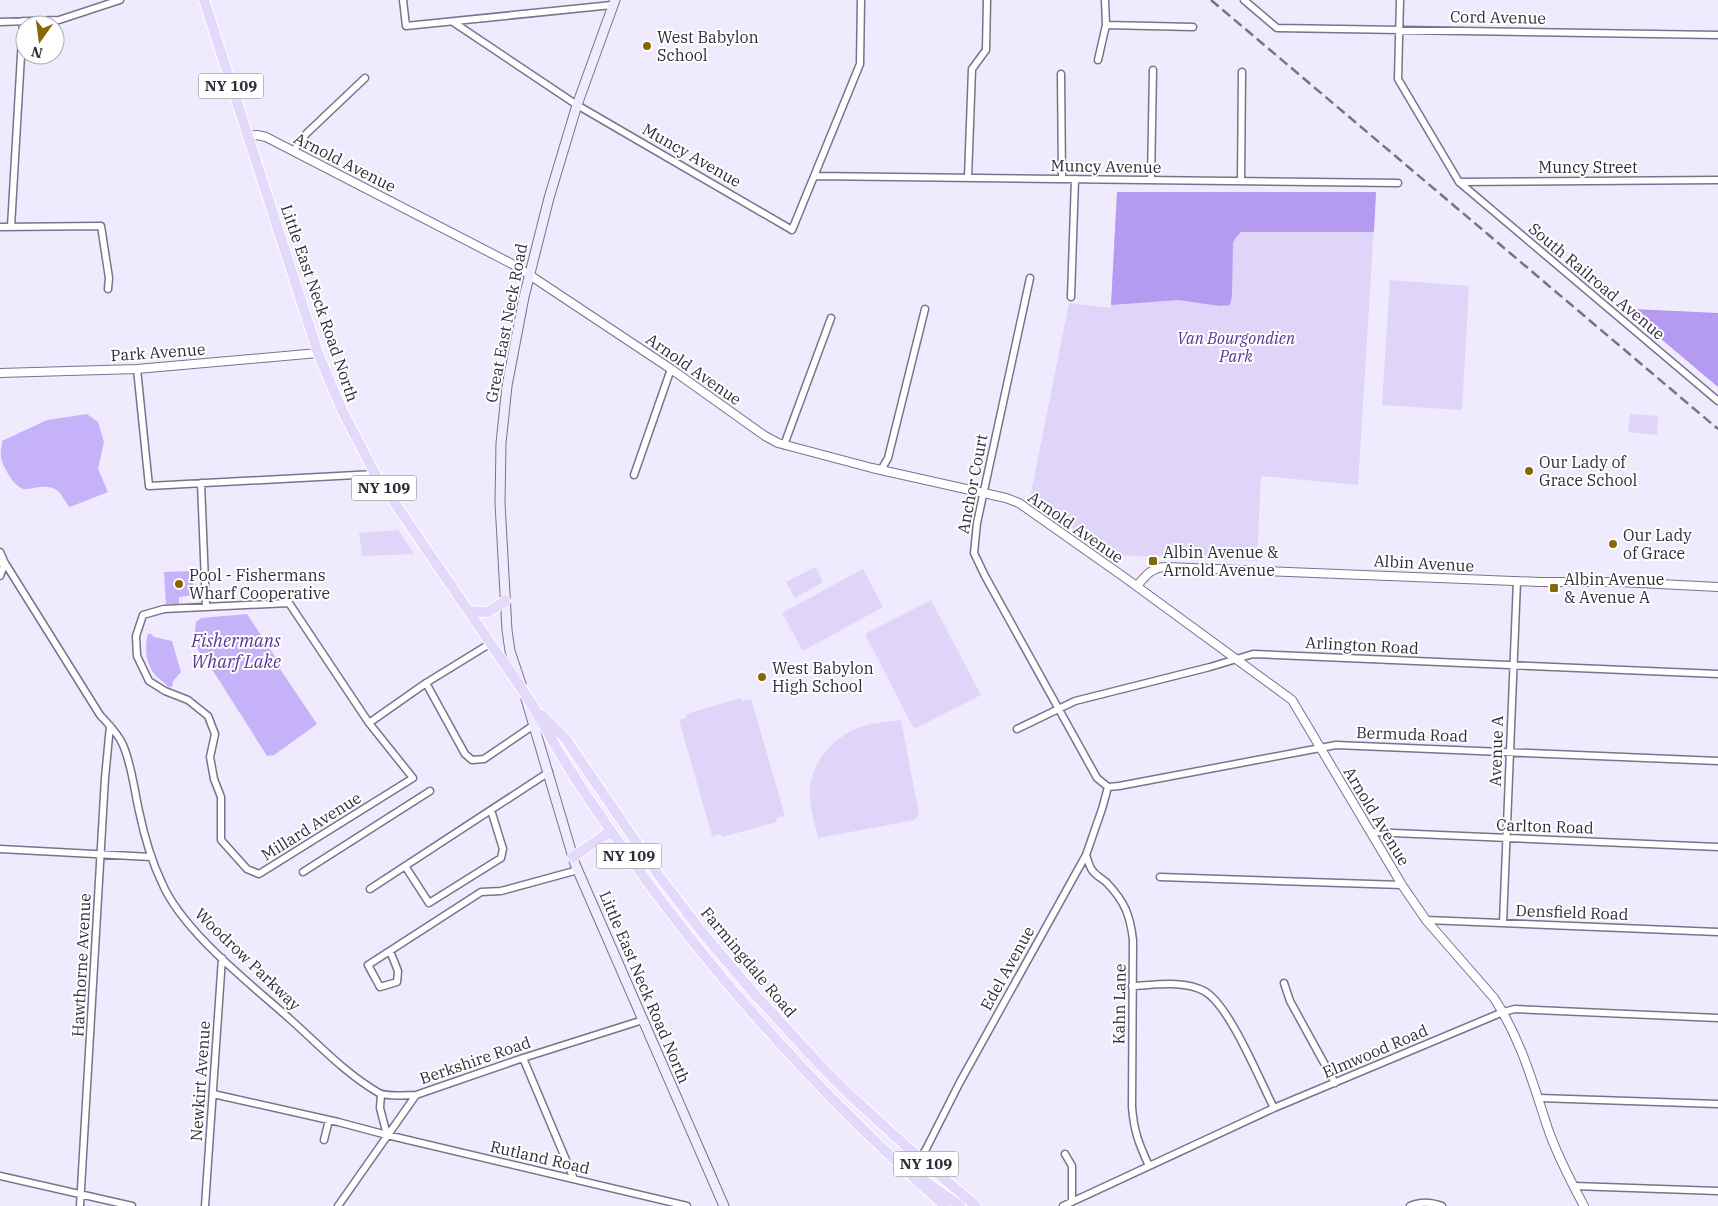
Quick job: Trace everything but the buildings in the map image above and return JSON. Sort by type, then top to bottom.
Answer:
[{"type":"main road","name":"Little East Neck Road North","points":[[204,0],[318,353],[342,410],[375,474],[491,643]]},
{"type":"main road","name":"Great East Neck Road","points":[[523,691],[509,644],[500,503],[502,434],[511,363],[529,275],[549,198],[577,105],[614,3]]},
{"type":"main road","points":[[469,611],[488,612],[505,601]]},
{"type":"main road","name":"NY 109","points":[[491,643],[523,691]]},
{"type":"main road","name":"Little East Neck Road North","points":[[523,691],[578,870],[722,1205]]},
{"type":"main road","name":"Farmingdale Road","points":[[523,691],[555,746],[611,831],[685,932],[748,1008],[823,1090],[946,1206]]},
{"type":"main road","name":"Farmingdale Road","points":[[534,707],[565,738],[662,880],[734,971],[824,1069],[867,1111],[976,1206]]},
{"type":"main road","points":[[573,857],[611,831]]},
{"type":"main road","points":[[907,1171],[928,1182],[960,1206]]},
{"type":"street","points":[[65,18],[120,0]]},
{"type":"street","points":[[403,0],[406,26],[614,3]]},
{"type":"street","points":[[814,176],[860,64],[862,0]]},
{"type":"street","points":[[968,178],[972,69],[986,50],[987,0]]},
{"type":"street","points":[[1098,60],[1106,26],[1105,0]]},
{"type":"street","name":"Cord Avenue","points":[[1244,0],[1277,28],[1718,35]]},
{"type":"street","name":"South Railroad Avenue","points":[[1400,0],[1398,80],[1459,182],[1718,401]]},
{"type":"street","points":[[0,22],[15,21]]},
{"type":"street","name":"Muncy Avenue","points":[[453,22],[577,105],[792,230],[814,176],[1398,183]]},
{"type":"street","points":[[1106,26],[1193,27]]},
{"type":"street","points":[[11,227],[21,65]]},
{"type":"street","points":[[1151,180],[1153,70]]},
{"type":"street","points":[[1241,181],[1242,72]]},
{"type":"street","points":[[1061,74],[1062,179]]},
{"type":"street","points":[[293,151],[306,133],[365,78]]},
{"type":"street","name":"Arnold Avenue","points":[[248,136],[254,134],[263,136],[490,252],[529,275],[671,369],[765,436],[784,445],[881,470],[1006,498],[1024,506],[1292,700],[1402,885],[1426,920],[1494,998],[1503,1012],[1523,1053],[1547,1127],[1584,1206]]},
{"type":"street","points":[[1071,297],[1075,179]]},
{"type":"street","name":"Muncy Street","points":[[1459,182],[1718,180]]},
{"type":"street","points":[[0,228],[101,226],[108,289]]},
{"type":"street","name":"Anchor Court","points":[[1030,278],[982,492],[975,533],[974,552],[984,576],[1097,778],[1108,787]]},
{"type":"street","points":[[881,470],[888,458],[925,309]]},
{"type":"street","points":[[784,445],[831,318]]},
{"type":"street","name":"Park Avenue","points":[[0,373],[137,369],[318,353]]},
{"type":"street","points":[[137,369],[149,486],[375,474]]},
{"type":"street","points":[[634,475],[671,369]]},
{"type":"street","points":[[201,483],[206,607]]},
{"type":"street","name":"Woodrow Parkway","points":[[0,552],[3,563],[100,715],[122,743],[151,857],[162,885],[176,908],[222,958],[345,1068],[381,1094]]},
{"type":"street","points":[[0,576],[3,563]]},
{"type":"street","name":"Albin Avenue","points":[[1137,586],[1151,571],[1160,567],[1167,567],[1718,587]]},
{"type":"street","name":"Avenue A","points":[[1503,923],[1516,581]]},
{"type":"street","name":"Millard Avenue","points":[[290,603],[369,723],[413,778],[259,874],[247,869],[221,840],[221,797],[214,779],[210,757],[215,734],[208,716],[188,700],[165,691],[149,681],[138,656],[136,636],[144,615],[164,609],[290,603]]},
{"type":"street","points":[[369,723],[426,683],[491,643]]},
{"type":"street","name":"Arlington Road","points":[[1018,730],[1076,701],[1210,667],[1253,654],[1718,674]]},
{"type":"street","points":[[426,683],[465,754],[472,760],[484,759],[534,725]]},
{"type":"street","name":"Hawthorne Avenue","points":[[80,1206],[100,855],[110,726]]},
{"type":"street","name":"Bermuda Road","points":[[1108,787],[1336,745],[1718,761]]},
{"type":"street","points":[[370,888],[549,772]]},
{"type":"street","name":"Edel Avenue","points":[[919,1158],[925,1151],[960,1082],[1086,856],[1108,787]]},
{"type":"street","points":[[303,872],[430,791]]},
{"type":"street","points":[[405,866],[429,903],[501,858],[503,849],[491,810]]},
{"type":"street","name":"Carlton Road","points":[[1370,832],[1718,847]]},
{"type":"street","points":[[0,849],[151,857]]},
{"type":"street","name":"Kahn Lane","points":[[1086,856],[1093,872],[1120,897],[1128,911],[1133,940],[1133,1127],[1149,1166]]},
{"type":"street","points":[[390,951],[398,971],[397,982],[380,987],[368,965],[481,892],[501,891],[578,870]]},
{"type":"street","points":[[1160,877],[1402,885]]},
{"type":"street","name":"Densfield Road","points":[[1426,920],[1718,932]]},
{"type":"street","name":"Newkirt Avenue","points":[[205,1206],[222,958]]},
{"type":"street","points":[[1284,983],[1290,1001],[1335,1083]]},
{"type":"street","points":[[1132,986],[1168,984],[1188,986],[1204,990],[1214,997],[1225,1011],[1274,1108]]},
{"type":"street","name":"Elmwood Road","points":[[1063,1206],[1274,1108],[1503,1012],[1518,1008],[1718,1018]]},
{"type":"street","name":"Berkshire Road","points":[[338,1206],[416,1095],[523,1058],[643,1020]]},
{"type":"street","points":[[523,1058],[574,1179]]},
{"type":"street","name":"Rutland Road","points":[[213,1094],[687,1206]]},
{"type":"street","points":[[387,1135],[380,1108],[381,1094],[416,1095]]},
{"type":"street","points":[[1539,1098],[1718,1104]]},
{"type":"street","points":[[324,1140],[329,1120]]},
{"type":"street","points":[[1066,1154],[1072,1166],[1072,1201]]},
{"type":"street","points":[[0,1176],[132,1206]]},
{"type":"street","points":[[1574,1186],[1718,1191]]},
{"type":"street","points":[[1410,1206],[1416,1203],[1430,1202],[1442,1206]]},
{"type":"green space","name":"Van Bourgondien Park","points":[[1117,192],[1376,192],[1358,485],[1261,476],[1257,561],[1110,555],[1030,498],[1069,303],[1111,308]]},
{"type":"green space","points":[[1390,280],[1469,286],[1462,410],[1382,405]]},
{"type":"green space","points":[[1630,414],[1658,416],[1657,435],[1628,432]]},
{"type":"green space","points":[[398,530],[414,554],[362,556],[359,533]]},
{"type":"green space","points":[[815,567],[823,582],[795,598],[786,582]]},
{"type":"green space","points":[[863,569],[883,607],[803,651],[782,613]]},
{"type":"green space","points":[[931,600],[981,695],[914,729],[865,634]]},
{"type":"green space","points":[[741,698],[743,701],[751,699],[785,816],[776,818],[777,822],[722,837],[721,834],[712,836],[679,720],[687,717],[686,714]]},
{"type":"green space","points":[[901,720],[919,814],[915,820],[818,838],[811,807],[810,786],[817,764],[823,755],[840,738],[860,727]]},
{"type":"shaded area","points":[[1117,192],[1376,192],[1374,232],[1241,232],[1233,243],[1232,296],[1230,305],[1220,306],[1178,300],[1111,305]]},
{"type":"shaded area","points":[[1633,309],[1718,313],[1718,387],[1629,312]]},
{"type":"water","points":[[87,414],[98,422],[104,442],[98,469],[108,492],[70,507],[55,489],[43,487],[25,489],[17,486],[3,465],[2,441],[47,420]]},
{"type":"water","name":"Pool - Fishermans Wharf Cooperative","points":[[193,571],[193,595],[179,597],[179,604],[166,604],[164,572]]},
{"type":"water","name":"Fishermans Wharf Lake","points":[[247,614],[282,667],[280,669],[317,724],[274,755],[267,756],[198,650],[195,630],[196,622],[201,618]]},
{"type":"water","points":[[148,634],[172,641],[181,672],[173,681],[172,687],[168,687],[156,676],[150,666],[146,651]]},
{"type":"railway","points":[[1211,0],[1718,429]]},
{"type":"place","name":"West Babylon School","points":[[647,46]]},
{"type":"place","name":"Our Lady of Grace School","points":[[1529,471]]},
{"type":"place","name":"Our Lady of Grace","points":[[1613,544]]},
{"type":"place","name":"Albin Avenue & Arnold Avenue","points":[[1153,561]]},
{"type":"place","name":"Pool - Fishermans Wharf Cooperative","points":[[179,584]]},
{"type":"place","name":"Albin Avenue & Avenue A","points":[[1554,588]]},
{"type":"place","name":"West Babylon High School","points":[[762,677]]}]
